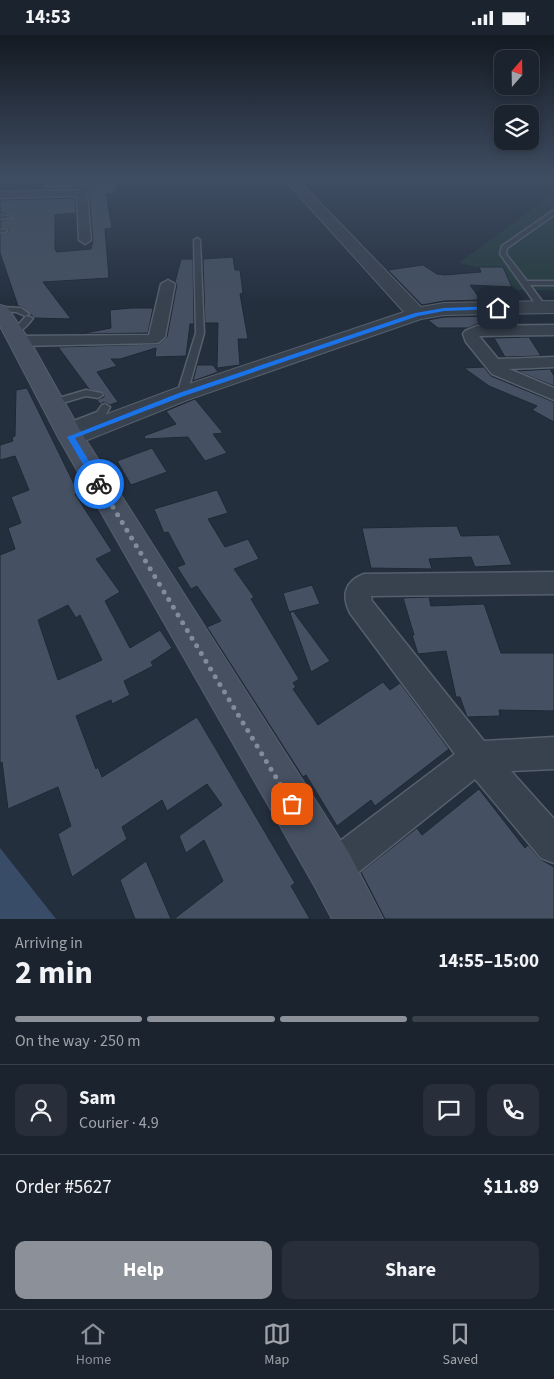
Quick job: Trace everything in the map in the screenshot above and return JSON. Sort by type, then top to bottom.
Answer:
[{"type":"main road","points":[[14,321],[63,423],[332,871],[358,919]]},
{"type":"street","points":[[84,219],[85,240]]},
{"type":"street","points":[[328,219],[417,314]]},
{"type":"street","points":[[14,321],[152,340],[158,337],[168,284]]},
{"type":"street","points":[[63,423],[182,394],[417,314],[444,309],[548,305]]},
{"type":"street","points":[[554,330],[477,331],[471,333],[472,339],[492,364],[504,373],[554,395]]},
{"type":"street","points":[[492,364],[554,362]]},
{"type":"street","points":[[554,583],[364,585],[358,590],[359,605],[477,757],[554,845]]},
{"type":"street","points":[[332,871],[477,757],[554,753]]},
{"type":"lane","points":[[544,219],[504,247],[503,254],[524,283],[548,305]]},
{"type":"lane","points":[[182,394],[200,333],[197,240]]},
{"type":"lane","points":[[524,283],[554,283]]},
{"type":"lane","points":[[63,423],[86,393],[98,395]]},
{"type":"green space","points":[[518,219],[554,219],[554,290],[517,290],[491,270],[459,263]]},
{"type":"water","points":[[0,848],[56,919],[0,919]]},
{"type":"building","points":[[7,219],[55,219],[55,250],[57,252],[91,249],[93,240],[91,219],[110,219],[112,228],[105,229],[109,278],[43,282],[71,319],[35,318],[18,306],[0,253],[0,235],[9,231],[0,227],[0,221]]},
{"type":"building","points":[[233,257],[235,270],[240,270],[243,293],[240,294],[248,339],[238,339],[240,365],[217,368],[218,323],[205,323],[203,259]]},
{"type":"building","points":[[181,259],[193,259],[194,324],[190,324],[186,356],[155,357],[156,348],[120,359],[111,359],[117,366],[97,372],[118,402],[110,405],[104,402],[100,404],[97,400],[104,397],[104,394],[89,389],[58,347],[159,344],[167,337],[177,284],[175,282]]},
{"type":"building","points":[[423,265],[437,274],[445,275],[481,272],[479,267],[503,267],[512,287],[470,285],[481,300],[444,301],[422,305],[388,270]]},
{"type":"building","points":[[153,308],[148,333],[80,334],[111,328],[110,310]]},
{"type":"building","points":[[493,316],[495,319],[517,319],[520,324],[477,324],[468,328],[438,328],[428,320],[444,317]]},
{"type":"building","points":[[529,337],[541,356],[505,357],[494,338]]},
{"type":"building","points":[[197,365],[213,365],[218,372],[193,381]]},
{"type":"building","points":[[484,367],[491,376],[554,402],[554,422],[532,410],[537,406],[489,386],[464,368]]},
{"type":"building","points":[[550,369],[554,376],[554,386],[517,371]]},
{"type":"building","points":[[27,388],[78,492],[75,494],[112,551],[96,559],[120,592],[105,601],[130,648],[160,630],[172,648],[151,662],[153,666],[124,681],[130,695],[112,704],[111,700],[76,716],[96,769],[98,767],[102,777],[197,717],[295,883],[291,886],[310,919],[174,919],[223,881],[204,840],[186,853],[179,836],[222,805],[207,784],[167,811],[162,800],[122,827],[127,839],[72,877],[58,834],[71,826],[58,787],[8,809],[2,762],[0,763],[0,555],[15,549],[8,528],[21,523],[11,497],[29,490],[15,456],[0,460],[0,445],[13,441],[12,437],[15,436],[16,390]],"holes":[[[68,605],[76,618],[80,615],[102,660],[58,680],[38,620]]]},
{"type":"building","points":[[195,399],[223,433],[213,434],[227,453],[205,461],[188,437],[145,439],[144,436],[176,424],[166,411]]},
{"type":"building","points":[[152,448],[167,472],[131,485],[117,461]]},
{"type":"building","points":[[217,490],[228,513],[208,519],[225,547],[248,539],[259,559],[234,569],[254,597],[251,599],[299,679],[293,683],[296,687],[293,689],[318,725],[383,682],[390,690],[400,683],[449,749],[375,806],[371,800],[337,826],[306,775],[303,777],[207,627],[221,621],[197,586],[191,589],[177,567],[185,564],[168,532],[164,533],[154,509]]},
{"type":"building","points":[[457,526],[461,536],[499,535],[512,565],[475,567],[471,557],[429,559],[432,569],[371,568],[362,528]]},
{"type":"building","points":[[312,585],[320,604],[289,612],[283,593]]},
{"type":"building","points":[[429,597],[431,606],[484,604],[501,653],[554,653],[554,711],[499,710],[500,716],[467,717],[460,697],[456,697],[446,651],[418,654],[403,598]]},
{"type":"building","points":[[293,611],[330,661],[311,672],[290,613]]},
{"type":"building","points":[[479,789],[525,848],[528,845],[540,859],[554,867],[554,919],[385,919],[361,872],[417,828],[422,835]]},
{"type":"building","points":[[146,861],[171,919],[135,919],[120,880]]},
{"type":"way so far","points":[[99,484],[292,804]]},
{"type":"route","points":[[99,484],[71,437],[182,394],[417,314],[444,309],[498,308]]}]
